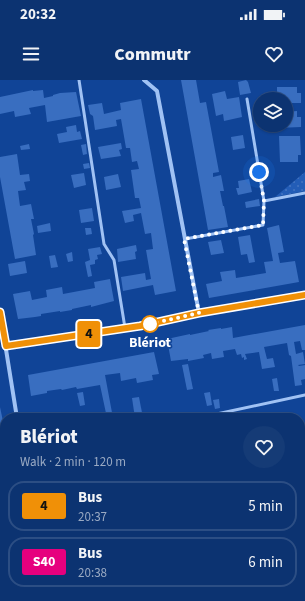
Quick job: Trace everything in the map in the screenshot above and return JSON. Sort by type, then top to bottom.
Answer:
[{"type":"street","points":[[144,80],[157,91],[199,313]]},
{"type":"street","points":[[6,346],[154,324],[199,313],[305,295]]},
{"type":"street","points":[[0,312],[16,413]]},
{"type":"lane","points":[[79,80],[104,244],[114,260],[125,328]]},
{"type":"lane","points":[[184,239],[263,225],[264,201],[247,99]]},
{"type":"lane","points":[[264,201],[305,193]]},
{"type":"lane","points":[[221,413],[305,395]]},
{"type":"shaded area","points":[[305,172],[305,191],[275,197]]},
{"type":"building","points":[[181,80],[196,80],[200,103],[206,102],[219,172],[213,173],[213,177],[221,175],[224,191],[220,191],[228,227],[208,230]]},
{"type":"building","points":[[246,80],[251,93],[240,95],[238,82]]},
{"type":"building","points":[[277,87],[297,87],[297,93],[301,93],[301,103],[293,103],[293,92],[277,92]]},
{"type":"building","points":[[33,90],[43,90],[44,98],[60,93],[76,92],[81,116],[47,122],[45,105],[29,108],[31,114],[15,117],[14,111],[0,114],[0,97]]},
{"type":"building","points":[[225,91],[227,99],[239,97],[242,117],[224,121],[223,114],[216,116],[212,94]]},
{"type":"building","points":[[141,99],[176,291],[155,295],[153,285],[123,291],[121,277],[145,273],[146,280],[151,279],[146,250],[153,249],[151,233],[145,234],[141,213],[133,215],[134,221],[125,223],[122,211],[141,208],[139,198],[135,198],[131,170],[139,169],[137,161],[132,162],[130,148],[126,148],[121,119],[116,120],[117,126],[95,130],[93,116],[90,114],[88,105],[102,103],[104,114],[121,110],[120,103]]},
{"type":"building","points":[[293,111],[297,111],[297,117],[301,117],[301,127],[293,127]]},
{"type":"building","points":[[76,125],[77,132],[80,131],[82,139],[59,143],[57,134],[67,132],[66,127]]},
{"type":"building","points":[[243,135],[245,148],[233,150],[231,137]]},
{"type":"building","points":[[279,136],[300,136],[301,155],[298,155],[298,162],[280,162]]},
{"type":"building","points":[[121,143],[122,149],[119,150],[121,156],[101,159],[98,147]]},
{"type":"building","points":[[29,144],[30,149],[21,150],[20,146]]},
{"type":"building","points":[[86,144],[87,154],[83,155],[81,145]]},
{"type":"building","points":[[17,154],[20,175],[29,174],[30,181],[24,182],[26,190],[18,191],[20,206],[31,204],[34,219],[31,219],[36,255],[15,259],[0,177],[0,157]]},
{"type":"building","points":[[89,163],[90,168],[84,169],[83,164]]},
{"type":"building","points":[[84,173],[86,185],[74,188],[71,175]]},
{"type":"building","points":[[118,174],[121,187],[106,190],[104,177]]},
{"type":"building","points":[[249,179],[252,192],[238,195],[236,188],[239,188],[238,181]]},
{"type":"building","points":[[259,199],[260,206],[246,208],[245,202]]},
{"type":"building","points":[[92,208],[94,221],[81,223],[79,210]]},
{"type":"building","points":[[50,223],[51,231],[38,233],[37,226]]},
{"type":"building","points":[[279,225],[284,252],[278,253],[280,263],[295,261],[299,282],[209,298],[206,284],[222,281],[220,272],[235,270],[236,278],[266,273],[264,262],[273,261],[267,228]]},
{"type":"building","points":[[85,228],[91,228],[92,234],[86,235]]},
{"type":"building","points":[[250,235],[255,262],[249,263],[247,254],[241,255],[238,237]]},
{"type":"building","points":[[221,240],[224,253],[211,255],[208,242]]},
{"type":"building","points":[[136,245],[136,259],[118,262],[117,249]]},
{"type":"building","points":[[100,247],[102,254],[97,255],[98,259],[95,260],[95,264],[90,265],[92,276],[88,277],[85,262],[90,260],[88,249]]},
{"type":"building","points":[[72,252],[73,261],[68,262],[66,254]]},
{"type":"building","points":[[55,255],[58,267],[51,268],[49,256]]},
{"type":"building","points":[[25,261],[27,273],[10,276],[8,264]]},
{"type":"building","points":[[110,279],[114,301],[91,307],[91,305],[72,310],[41,314],[41,316],[18,319],[13,294],[30,291],[32,300],[47,297],[46,290],[62,287],[63,294],[95,288],[94,282]]},
{"type":"building","points":[[305,325],[305,350],[302,350],[300,341],[294,342],[296,354],[303,352],[305,364],[298,365],[305,365],[305,379],[301,380],[302,385],[295,386],[291,356],[289,355],[287,343],[264,347],[267,359],[273,358],[275,367],[262,369],[259,352],[245,354],[247,359],[244,360],[244,357],[242,358],[241,354],[237,355],[235,349],[223,351],[224,357],[212,359],[211,353],[203,355],[204,358],[188,361],[188,359],[171,361],[167,339],[209,331],[208,330],[232,327],[233,338]]},
{"type":"building","points":[[154,352],[159,374],[152,375],[153,380],[137,383],[136,378],[121,381],[120,373],[105,375],[112,413],[106,413],[100,385],[77,389],[76,387],[47,391],[47,393],[31,396],[28,375]]},
{"type":"building","points":[[188,364],[193,389],[187,390],[182,365]]},
{"type":"building","points":[[277,378],[279,391],[274,391],[272,379]]},
{"type":"building","points":[[83,392],[85,405],[80,406],[77,393]]},
{"type":"building","points":[[210,392],[212,405],[207,406],[204,393]]},
{"type":"building","points":[[139,397],[142,413],[134,413],[132,398]]},
{"type":"building","points":[[219,399],[220,408],[215,409],[213,400]]},
{"type":"bus line","name":"4","points":[[0,312],[6,346],[154,324],[199,313],[305,295]]},
{"type":"place","name":"Blériot","points":[[150,324]]},
{"type":"route","points":[[150,324],[199,313],[184,239],[263,225],[264,201],[259,172]]}]
